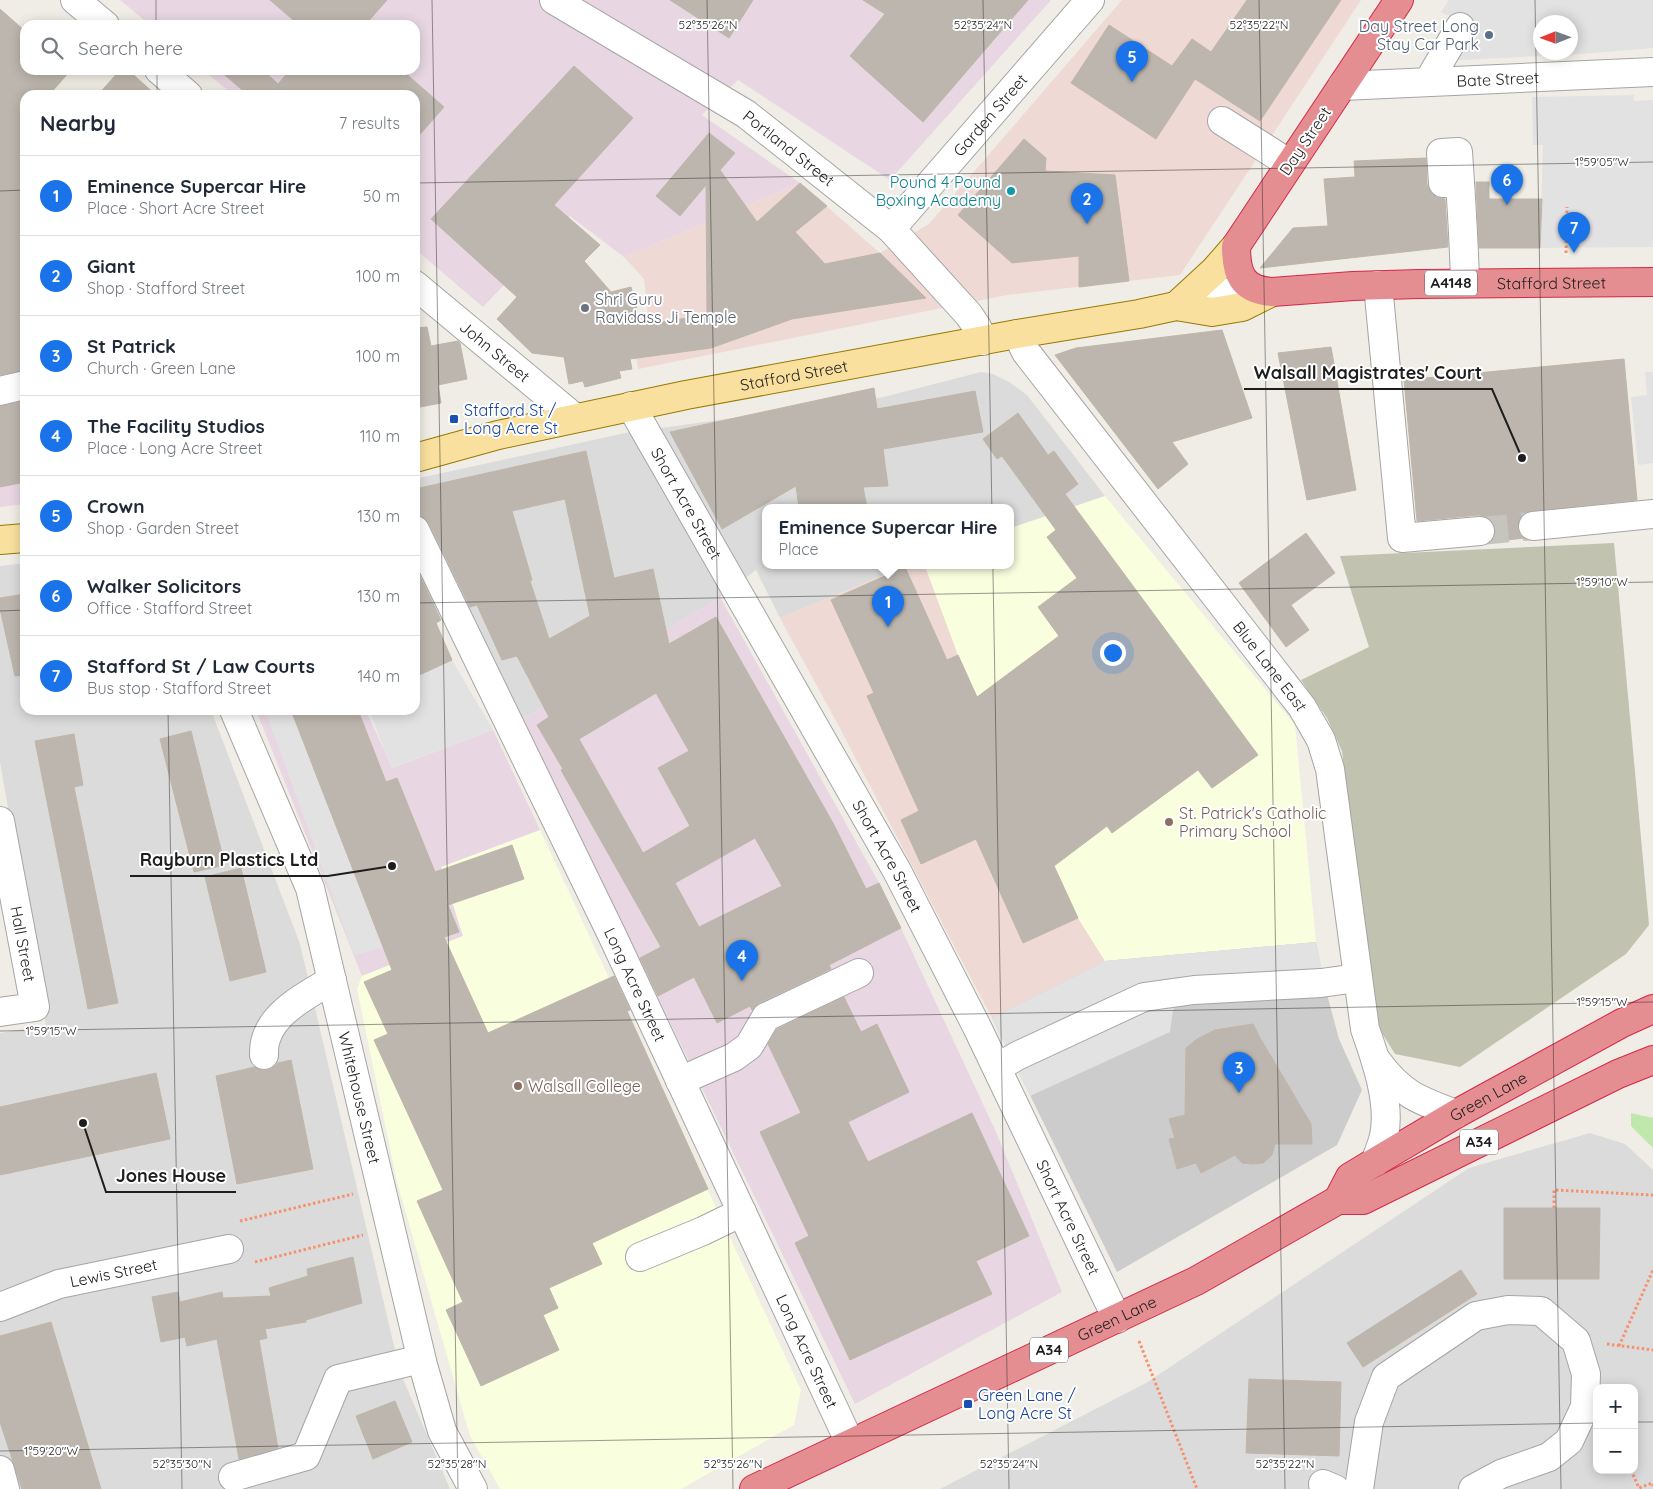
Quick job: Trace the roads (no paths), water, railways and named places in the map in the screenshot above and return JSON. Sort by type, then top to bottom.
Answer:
[{"type":"highway","name":"Day Street","points":[[1236,246],[1400,0]]},
{"type":"highway","points":[[1236,246],[1241,277],[1261,289]]},
{"type":"highway","name":"Stafford Street","points":[[1261,289],[1465,283],[1565,282],[1651,284]]},
{"type":"highway","points":[[1644,1013],[1653,990]]},
{"type":"highway","name":"Green Lane","points":[[1338,1200],[1350,1177],[1456,1114],[1644,1013]]},
{"type":"highway","name":"Green Lane","points":[[754,1489],[1196,1281],[1338,1200],[1363,1200],[1618,1074],[1653,1060]]},
{"type":"highway","points":[[1618,1074],[1653,1083]]},
{"type":"main road","points":[[1176,306],[1215,270],[1236,246]]},
{"type":"main road","name":"Stafford Street","points":[[420,457],[498,435],[631,406],[748,383],[1176,306]]},
{"type":"main road","points":[[0,540],[20,538]]},
{"type":"street","points":[[75,0],[99,20]]},
{"type":"street","name":"Portland Street","points":[[554,0],[746,114],[891,229],[969,315],[983,341]]},
{"type":"street","name":"Garden Street","points":[[891,229],[1090,0]]},
{"type":"street","points":[[1428,82],[1460,27]]},
{"type":"street","name":"Bate Street","points":[[1342,86],[1653,72]]},
{"type":"street","points":[[164,75],[182,90]]},
{"type":"street","points":[[1222,121],[1290,164]]},
{"type":"street","points":[[1460,182],[1465,283]]},
{"type":"street","points":[[1378,285],[1402,538],[1480,531]]},
{"type":"street","name":"John Street","points":[[420,289],[574,418]]},
{"type":"street","points":[[1176,306],[1261,289]]},
{"type":"street","name":"Blue Lane East","points":[[1017,334],[1026,352],[1302,707],[1321,740],[1330,770],[1365,1029],[1377,1061],[1385,1106],[1384,1135],[1375,1162]]},
{"type":"street","points":[[0,391],[20,387]]},
{"type":"street","name":"Short Acre Street","points":[[631,406],[897,871],[1123,1316]]},
{"type":"street","points":[[1533,526],[1653,514]]},
{"type":"street","name":"Long Acre Street","points":[[420,540],[612,935],[850,1443]]},
{"type":"street","name":"Whitehouse Street","points":[[236,715],[310,888],[421,1359],[442,1431],[473,1489]]},
{"type":"street","name":"Hall Street","points":[[0,821],[35,1007],[0,1012]]},
{"type":"street","points":[[680,1081],[734,1056],[749,1046],[766,1017],[859,973]]},
{"type":"street","points":[[997,1068],[1026,1052],[1144,997],[1194,990],[1321,983],[1357,978]]},
{"type":"street","points":[[264,1055],[266,1039],[276,1020],[298,1001],[332,980]]},
{"type":"street","name":"Blue Lane East","points":[[1377,1061],[1390,1080],[1412,1096],[1456,1114]]},
{"type":"street","points":[[640,1257],[703,1231],[742,1212]]},
{"type":"street","name":"Lewis Street","points":[[0,1307],[59,1284],[229,1249]]},
{"type":"street","points":[[1360,1489],[1368,1422],[1386,1377],[1476,1316],[1508,1310],[1541,1311],[1576,1341],[1586,1374],[1585,1407],[1570,1441],[1549,1457],[1500,1474],[1473,1489]]},
{"type":"street","points":[[232,1476],[306,1456],[338,1379],[421,1359]]},
{"type":"street","points":[[0,1470],[6,1489]]},
{"type":"tunnel","points":[[1480,531],[1533,526]]},
{"type":"place","name":"Day Street Long Stay Car Park","points":[[1489,35]]},
{"type":"place","name":"Crown","points":[[1132,82]]},
{"type":"place","name":"Pound 4 Pound Boxing Academy","points":[[1011,191]]},
{"type":"place","name":"Walker Solicitors","points":[[1507,205]]},
{"type":"place","name":"Giant","points":[[1087,224]]},
{"type":"place","name":"Stafford St / Law Courts","points":[[1574,253]]},
{"type":"place","name":"Shri Guru Ravidass Ji Temple","points":[[585,308]]},
{"type":"place","name":"Stafford St / Long Acre St","points":[[454,419]]},
{"type":"place","name":"Walsall Magistrates' Court","points":[[1522,458]]},
{"type":"place","name":"Eminence Supercar Hire","points":[[888,627]]},
{"type":"place","name":"St. Patrick's Catholic Primary School","points":[[1169,822]]},
{"type":"place","name":"Rayburn Plastics Ltd","points":[[392,866]]},
{"type":"place","name":"The Facility Studios","points":[[742,981]]},
{"type":"place","name":"Walsall College","points":[[518,1086]]},
{"type":"place","name":"St Patrick","points":[[1239,1093]]},
{"type":"place","name":"Jones House","points":[[83,1123]]},
{"type":"place","name":"Green Lane / Long Acre St","points":[[968,1404]]}]
